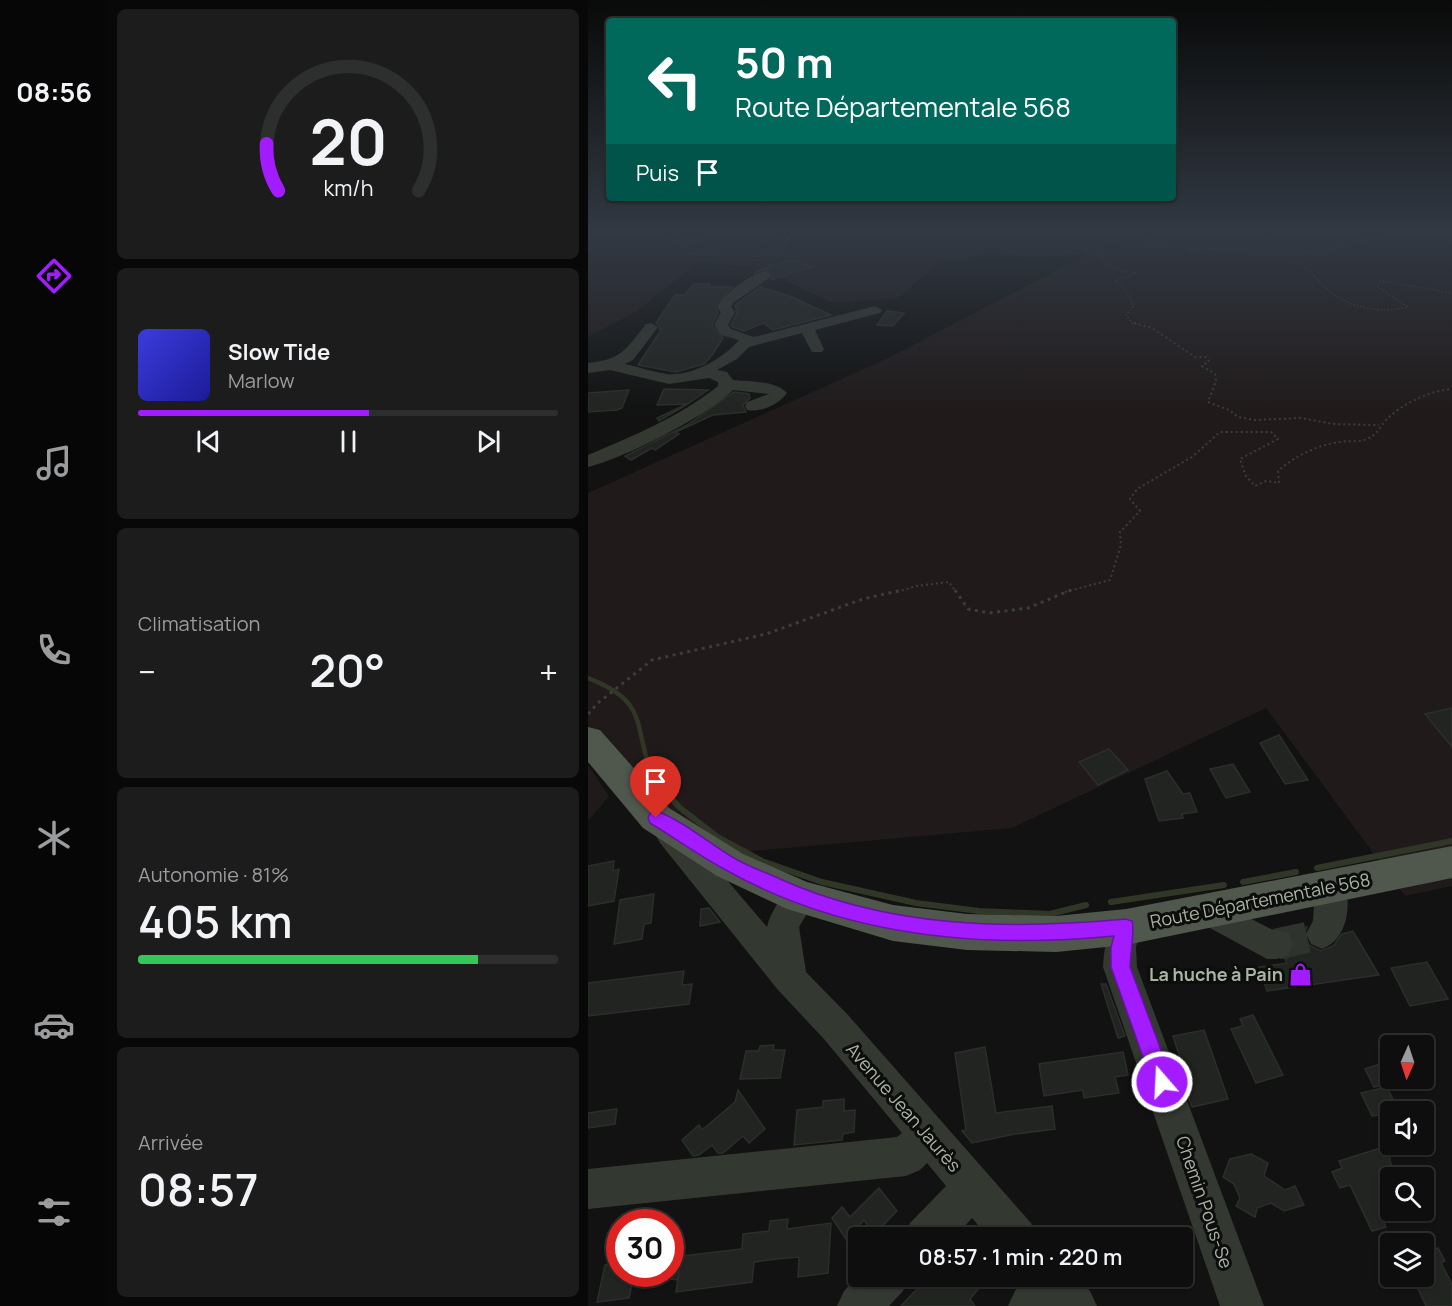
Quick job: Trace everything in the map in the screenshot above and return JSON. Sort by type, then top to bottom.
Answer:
[{"type":"main road","name":"Route Départementale 568","points":[[588,739],[656,818],[730,865],[801,897],[893,923],[967,932],[1056,934],[1126,927],[1452,862]]},
{"type":"street","points":[[691,375],[722,363],[744,345],[748,338],[726,332],[721,325],[728,312],[724,307],[726,302],[740,291]]},
{"type":"street","points":[[744,345],[875,310]]},
{"type":"street","points":[[588,368],[610,365],[628,357],[651,327]]},
{"type":"street","points":[[807,329],[817,349]]},
{"type":"street","points":[[588,462],[702,406],[726,388],[726,381],[721,375],[709,373],[669,379],[610,365]]},
{"type":"street","points":[[726,384],[771,389],[779,393],[775,398],[753,406]]},
{"type":"street","name":"Avenue Jean Jaurès","points":[[656,818],[790,979],[836,1027],[1007,1227]]},
{"type":"street","points":[[1322,934],[1329,926],[1331,887]]},
{"type":"street","points":[[790,979],[783,925],[801,897]]},
{"type":"street","points":[[1208,911],[1267,944],[1277,944]]},
{"type":"street","name":"Chemin Pous-Se","points":[[1126,927],[1120,947],[1120,967],[1242,1306]]},
{"type":"street","points":[[588,1190],[906,1156],[928,1134]]},
{"type":"street","points":[[935,1227],[973,1187]]},
{"type":"street","points":[[859,1306],[877,1287]]},
{"type":"path","points":[[1125,291],[1134,306],[1126,315],[1132,323],[1152,328],[1195,357],[1206,357],[1209,361],[1202,366],[1215,374],[1216,381],[1208,402],[1229,410],[1238,417],[1254,420],[1316,418],[1333,424],[1379,425],[1422,397],[1452,389]]},
{"type":"path","points":[[1329,291],[1336,297],[1382,311],[1408,307],[1384,291]]},
{"type":"path","points":[[1429,291],[1452,293]]},
{"type":"path","points":[[588,714],[598,703],[652,660],[766,634],[863,599],[885,596],[916,586],[949,582],[968,609],[989,613],[1028,608],[1058,594],[1110,580],[1121,545],[1120,532],[1140,511],[1130,499],[1137,489],[1192,457],[1220,432],[1271,432],[1278,439],[1240,459],[1246,476],[1255,486],[1266,481],[1279,483],[1278,471],[1287,462],[1322,446],[1347,441],[1362,443],[1377,434],[1379,425]]},
{"type":"shaded area","points":[[588,291],[662,291],[637,311],[588,337]]},
{"type":"shaded area","points":[[807,291],[906,291],[898,298],[832,303]]},
{"type":"shaded area","points":[[1017,291],[1452,291],[1452,886],[1405,896],[1266,708],[1012,828],[707,855],[588,740],[588,493],[886,359]]},
{"type":"shaded area","points":[[588,765],[609,796],[588,821]]},
{"type":"building","points":[[688,291],[728,291],[715,306],[718,312],[712,326],[723,338],[712,355],[704,364],[676,372],[638,365],[662,329],[659,329],[656,323],[675,295],[684,295]]},
{"type":"building","points":[[755,291],[773,291],[831,315],[773,330],[763,323],[744,331],[731,325],[737,313],[735,305]]},
{"type":"building","points":[[887,311],[904,313],[893,326],[877,325]]},
{"type":"building","points":[[664,389],[708,390],[686,405],[659,421],[657,418],[687,404],[657,405]]},
{"type":"building","points":[[629,390],[622,408],[588,412],[588,393]]},
{"type":"building","points":[[734,392],[749,394],[750,398],[743,405],[746,412],[713,415],[676,432],[679,434],[655,450],[652,448],[631,460],[625,456],[687,425]]},
{"type":"building","points":[[1452,708],[1452,747],[1425,714]]},
{"type":"building","points":[[1279,735],[1308,780],[1285,784],[1260,743]]},
{"type":"building","points":[[1109,749],[1128,770],[1098,785],[1079,762]]},
{"type":"building","points":[[1233,764],[1250,792],[1226,798],[1210,769]]},
{"type":"building","points":[[1167,771],[1183,794],[1190,793],[1197,812],[1182,814],[1183,818],[1159,821],[1145,779]]},
{"type":"building","points":[[614,861],[613,871],[619,869],[614,901],[588,906],[588,866]]},
{"type":"building","points":[[654,894],[651,923],[644,924],[642,939],[614,944],[620,900]]},
{"type":"building","points":[[709,908],[720,922],[700,926],[701,909]]},
{"type":"building","points":[[1307,927],[1304,935],[1309,945],[1321,951],[1333,946],[1342,934],[1353,931],[1379,975],[1267,991],[1259,967],[1287,963],[1285,959],[1291,956],[1295,945],[1289,931]]},
{"type":"building","points":[[1427,962],[1448,999],[1410,1006],[1391,968]]},
{"type":"building","points":[[684,971],[682,985],[692,984],[689,1004],[588,1016],[588,983]]},
{"type":"building","points":[[1101,984],[1106,984],[1125,1036],[1118,1038]]},
{"type":"building","points":[[1253,1015],[1283,1075],[1256,1083],[1231,1029],[1243,1026],[1240,1019]]},
{"type":"building","points":[[1204,1030],[1228,1099],[1192,1107],[1177,1065],[1182,1064],[1173,1036]]},
{"type":"building","points":[[774,1045],[773,1050],[785,1050],[780,1078],[740,1079],[746,1051],[759,1051],[760,1046]]},
{"type":"building","points":[[985,1047],[996,1113],[1052,1106],[1055,1129],[972,1143],[962,1131],[966,1130],[955,1053]]},
{"type":"building","points":[[1123,1052],[1128,1075],[1115,1077],[1119,1093],[1084,1098],[1083,1090],[1044,1096],[1039,1064]]},
{"type":"building","points":[[1380,1064],[1380,1086],[1374,1087],[1365,1069]]},
{"type":"building","points":[[1388,1089],[1394,1101],[1380,1101],[1380,1115],[1372,1116],[1361,1093]]},
{"type":"building","points":[[738,1090],[765,1129],[749,1143],[743,1136],[723,1153],[718,1153],[712,1145],[699,1155],[693,1156],[682,1140],[699,1125],[702,1130],[735,1102]]},
{"type":"building","points":[[844,1099],[844,1111],[855,1110],[854,1132],[843,1134],[842,1140],[794,1145],[797,1110],[823,1107],[823,1101]]},
{"type":"building","points":[[617,1109],[615,1124],[588,1128],[588,1113]]},
{"type":"building","points":[[1380,1148],[1380,1155],[1390,1155],[1393,1167],[1380,1167],[1380,1221],[1387,1221],[1384,1222],[1386,1227],[1372,1231],[1350,1185],[1340,1188],[1332,1172],[1342,1168],[1339,1161]]},
{"type":"building","points":[[1251,1154],[1268,1163],[1264,1176],[1285,1190],[1295,1186],[1304,1205],[1284,1211],[1271,1203],[1257,1208],[1255,1217],[1236,1206],[1240,1198],[1234,1184],[1223,1177],[1230,1159]]},
{"type":"building","points":[[879,1188],[897,1211],[881,1227],[869,1227],[864,1220],[857,1227],[848,1227],[846,1239],[832,1218],[842,1207],[850,1217]]},
{"type":"building","points":[[788,1219],[787,1229],[831,1223],[828,1273],[798,1277],[799,1257],[776,1259],[754,1262],[752,1282],[676,1292],[677,1287],[684,1287],[684,1256],[742,1249],[743,1234],[769,1231],[770,1221]]},
{"type":"building","points":[[1438,1248],[1445,1261],[1441,1263],[1452,1284],[1452,1306],[1426,1306],[1417,1287],[1434,1287],[1434,1249]]},
{"type":"building","points":[[605,1265],[606,1287],[631,1287],[629,1298],[597,1302]]},
{"type":"building","points":[[919,1287],[980,1287],[970,1299],[975,1306],[901,1306]]},
{"type":"waterway","points":[[588,678],[609,687],[631,707],[637,719],[653,777]]},
{"type":"waterway","points":[[653,777],[679,807],[719,838],[762,861],[822,882],[916,903],[979,911],[1050,914],[1086,905]]},
{"type":"waterway","points":[[1317,868],[1452,841]]},
{"type":"waterway","points":[[1243,882],[1296,872]]},
{"type":"waterway","points":[[1111,902],[1224,885]]},
{"type":"tunnel","points":[[1277,944],[1322,934]]},
{"type":"place","name":"La huche à Pain","points":[[1301,974]]},
{"type":"route","points":[[656,818],[730,865],[801,897],[893,923],[967,932],[1056,934],[1126,927],[1120,947],[1120,967],[1162,1082]]}]
